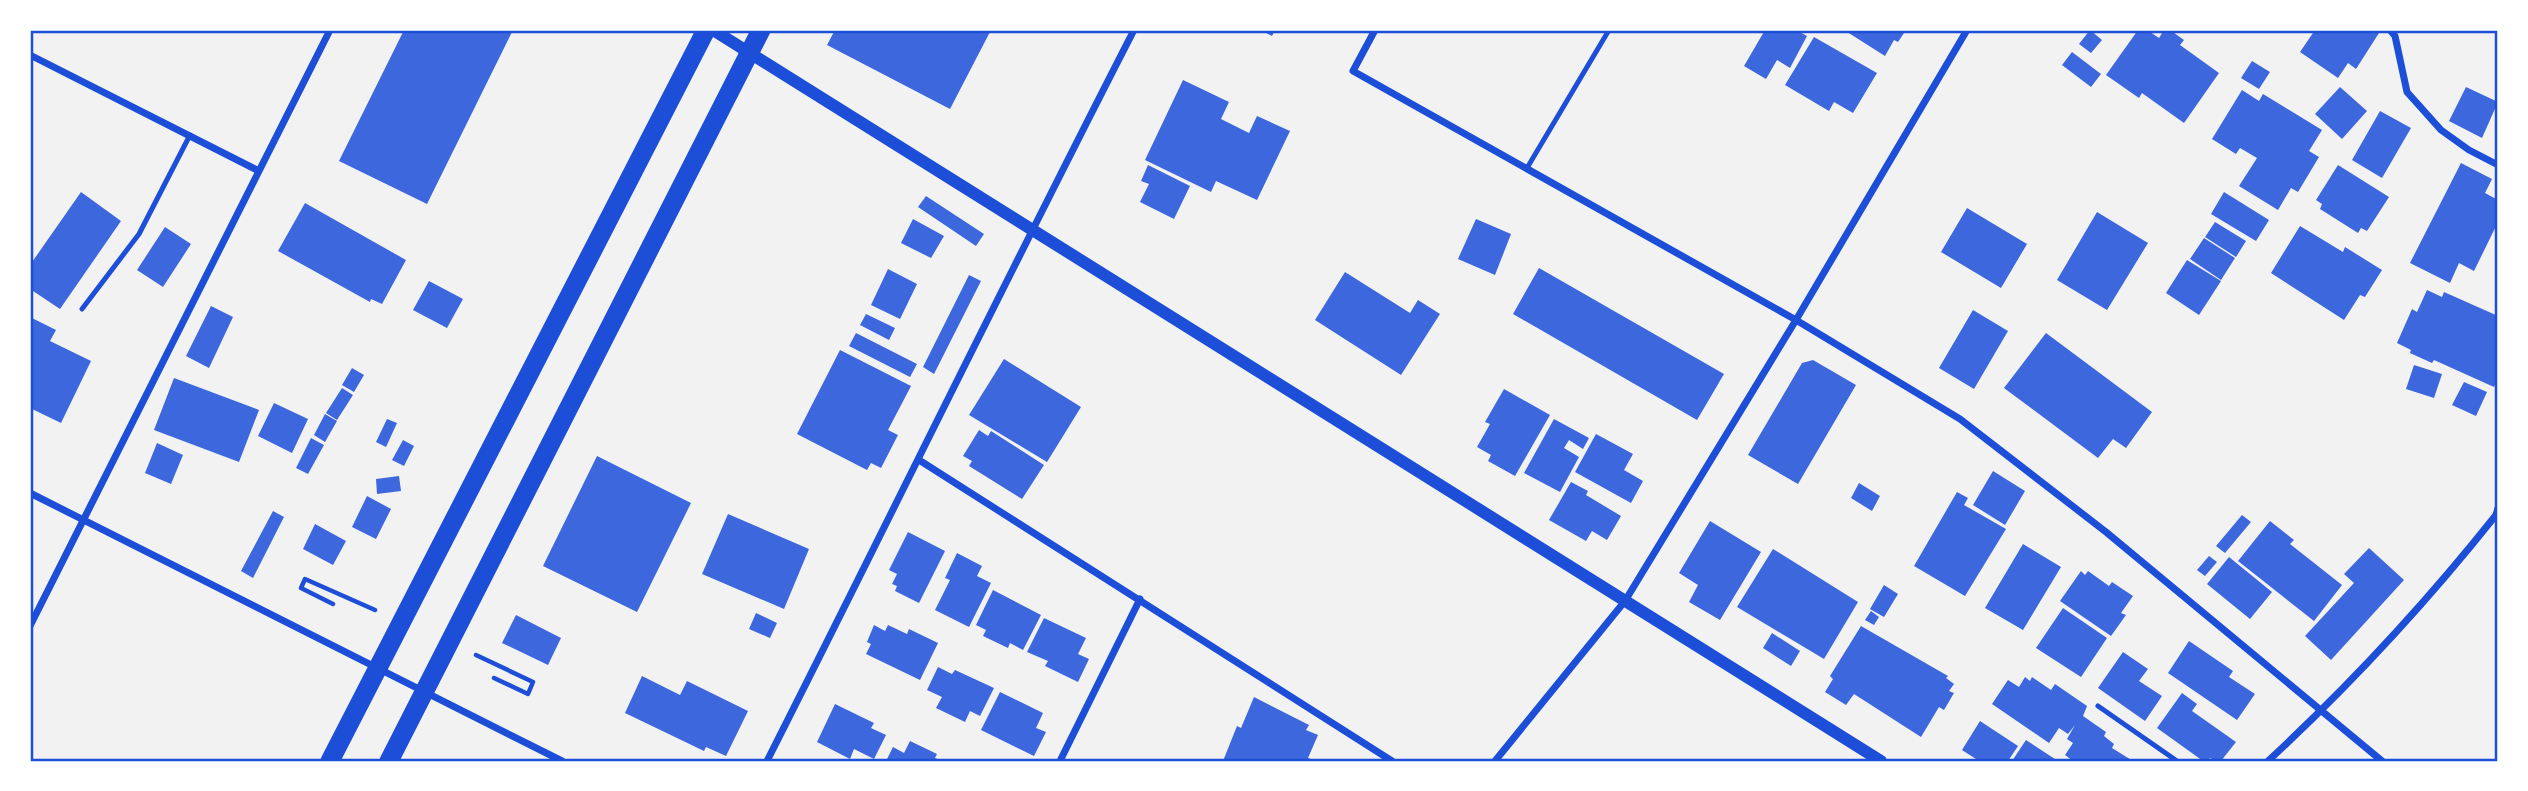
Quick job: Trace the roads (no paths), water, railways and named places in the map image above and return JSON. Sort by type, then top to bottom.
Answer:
[{"type":"highway","points":[[330,761],[706,30]]},
{"type":"highway","points":[[388,761],[761,30]]},
{"type":"street","points":[[30,626],[330,30]]},
{"type":"street","points":[[713,30],[1881,761]]},
{"type":"street","points":[[766,761],[1133,30]]},
{"type":"street","points":[[1375,30],[1353,71],[1796,320],[1960,419],[2106,532],[2382,761]]},
{"type":"street","points":[[1495,761],[1625,601],[1796,320],[1967,30]]},
{"type":"street","points":[[2390,30],[2395,36],[2407,92],[2441,130],[2469,150],[2498,164]]},
{"type":"street","points":[[30,55],[259,171]]},
{"type":"street","points":[[919,460],[1392,761]]},
{"type":"street","points":[[30,494],[562,761]]},
{"type":"street","points":[[2268,761],[2323,711],[2439,586],[2497,513]]},
{"type":"street","points":[[1060,761],[1140,599]]},
{"type":"lane","points":[[1527,168],[1609,30]]},
{"type":"lane","points":[[82,309],[139,234],[190,135]]},
{"type":"lane","points":[[2098,706],[2177,761]]}]
